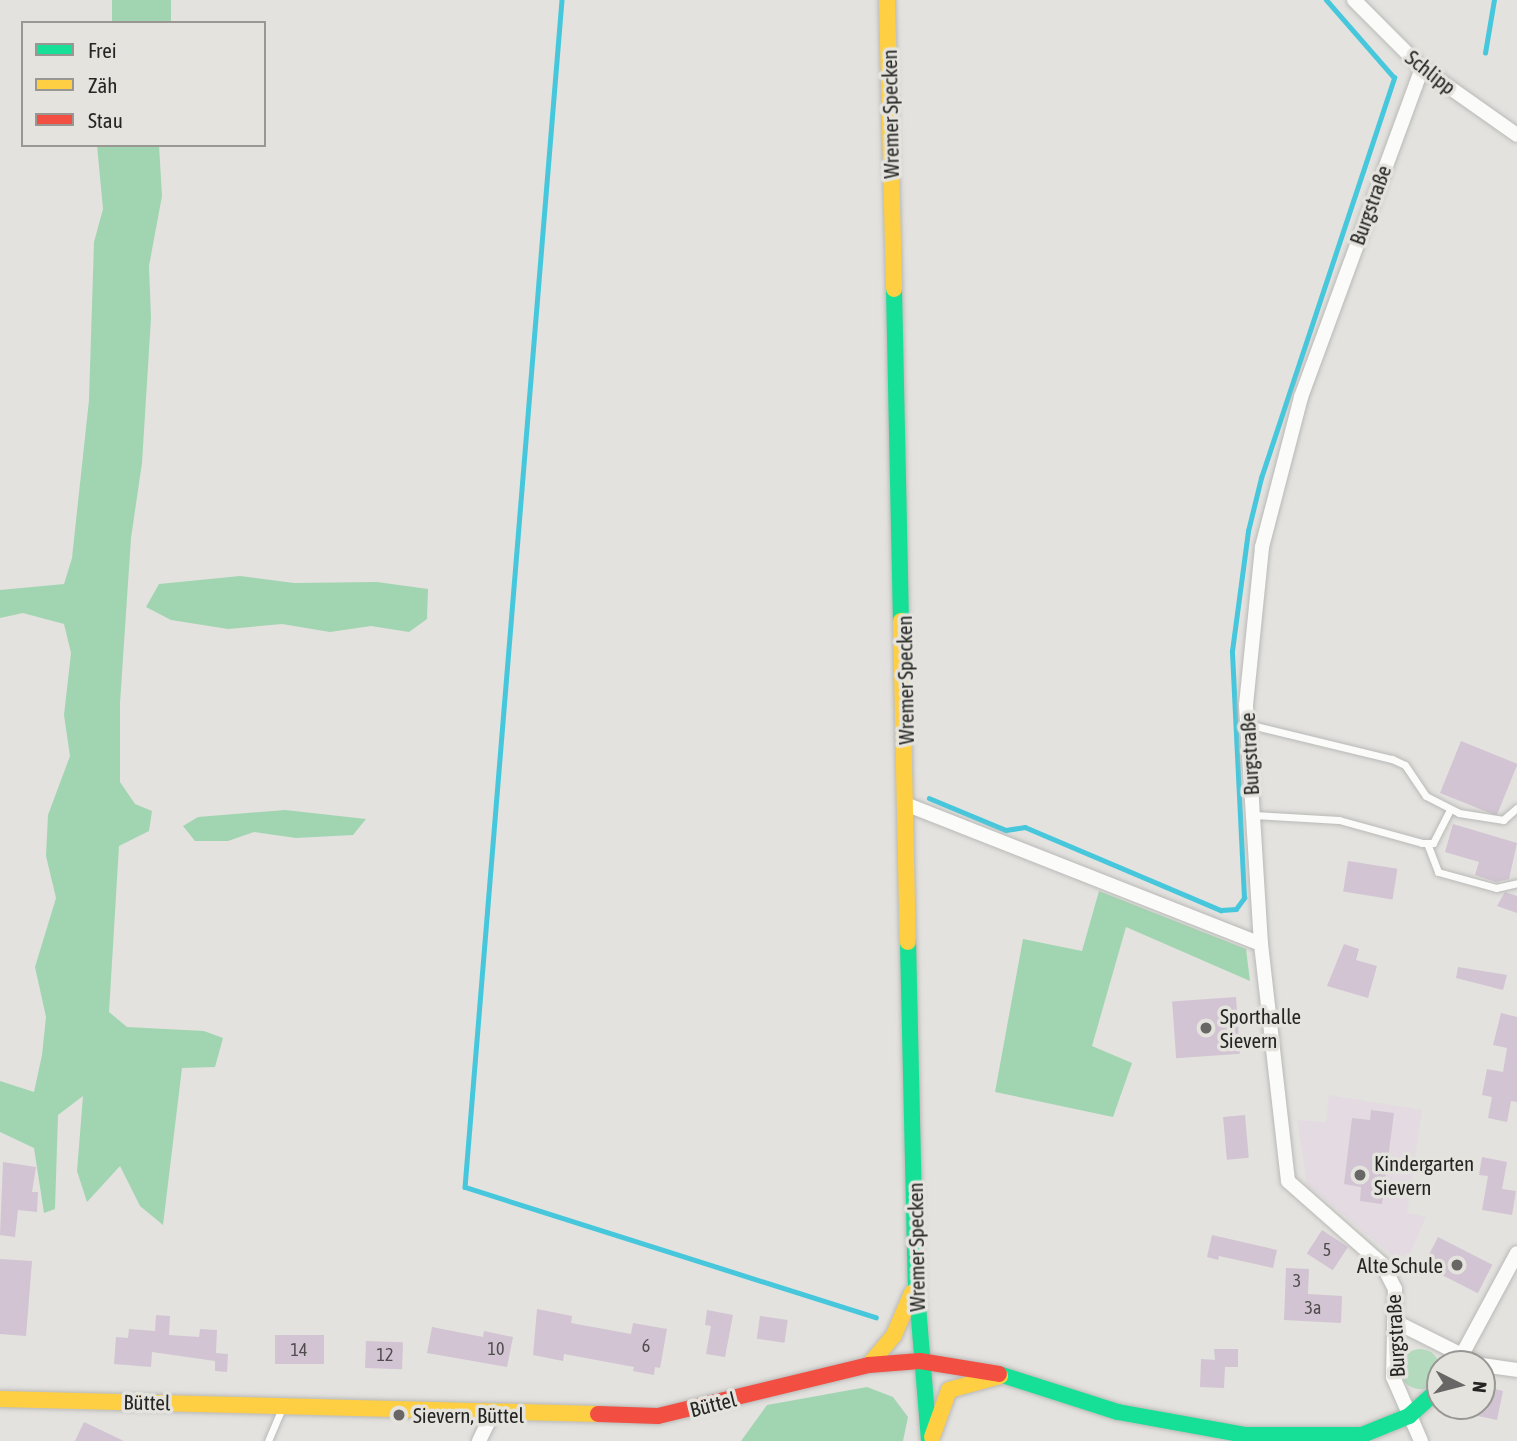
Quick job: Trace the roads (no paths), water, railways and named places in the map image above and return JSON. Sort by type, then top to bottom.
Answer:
[{"type":"street","name":"Wremer Specken","points":[[887,0],[908,805],[916,1282],[920,1361],[930,1441]]},
{"type":"street","name":"Schlipp","points":[[1354,0],[1422,68],[1517,135]]},
{"type":"street","name":"Burgstraße","points":[[1421,1441],[1394,1377],[1395,1289],[1382,1264],[1288,1181],[1261,944],[1247,724],[1262,547],[1301,397],[1422,68]]},
{"type":"street","points":[[908,805],[1261,944]]},
{"type":"street","points":[[1465,1350],[1517,1253]]},
{"type":"street","points":[[869,1365],[894,1335],[916,1282]]},
{"type":"street","points":[[1394,1321],[1441,1350]]},
{"type":"street","name":"Büttel","points":[[0,1399],[658,1416],[869,1365],[920,1361],[1008,1375],[1118,1412],[1246,1435],[1362,1435],[1409,1416]]},
{"type":"street","points":[[1496,1366],[1517,1370]]},
{"type":"street","points":[[930,1441],[950,1390],[1008,1375]]},
{"type":"street","points":[[1409,1416],[1426,1401]]},
{"type":"street","points":[[479,1441],[495,1410]]},
{"type":"lane","points":[[1247,724],[1392,759],[1405,765],[1426,796],[1450,809],[1485,821],[1503,820],[1517,808]]},
{"type":"lane","points":[[1427,843],[1442,832],[1450,809]]},
{"type":"lane","points":[[1253,815],[1339,820],[1427,843]]},
{"type":"lane","points":[[1427,843],[1438,872],[1496,888],[1517,883]]},
{"type":"lane","points":[[268,1441],[284,1405]]},
{"type":"waterway","points":[[562,0],[465,1187],[876,1317]]},
{"type":"waterway","points":[[929,798],[1006,830],[1025,827],[1221,910],[1236,909],[1244,898],[1232,651],[1248,531],[1261,478],[1394,78],[1326,0]]},
{"type":"waterway","points":[[1485,53],[1494,0]]},
{"type":"place","name":"Sporthalle Sievern","points":[[1206,1028]]},
{"type":"place","name":"Kindergarten Sievern","points":[[1360,1175]]},
{"type":"place","name":"Alte Schule","points":[[1457,1265]]},
{"type":"place","name":"Sievern, Büttel","points":[[399,1415]]}]
